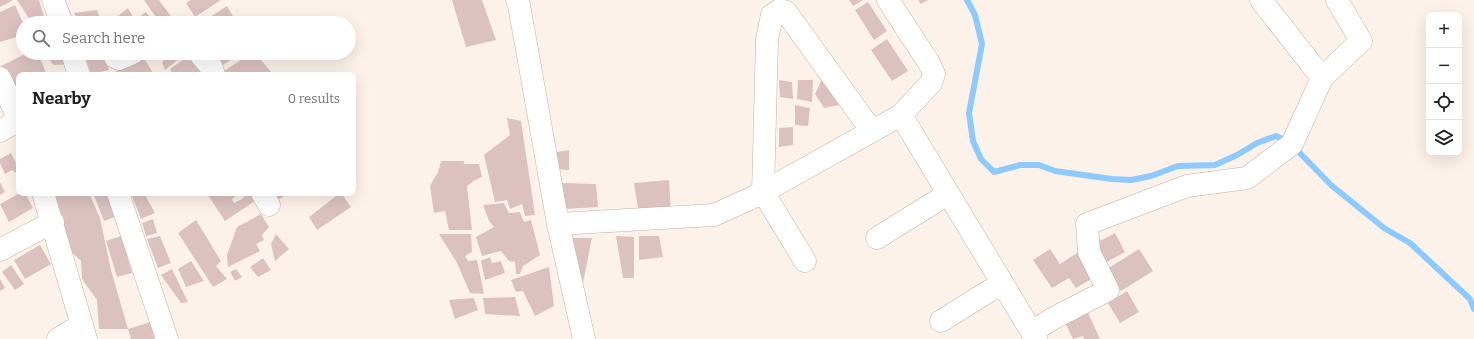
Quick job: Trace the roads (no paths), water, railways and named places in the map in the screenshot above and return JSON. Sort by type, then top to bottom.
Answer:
[{"type":"street","points":[[53,0],[59,16]]},
{"type":"street","points":[[517,0],[558,224],[584,339]]},
{"type":"street","points":[[558,224],[714,215],[756,196],[901,115],[931,83],[934,74],[929,63],[888,0]]},
{"type":"street","points":[[1261,0],[1322,78]]},
{"type":"street","points":[[901,115],[1034,336],[1052,319],[1108,290],[1089,252],[1087,224],[1186,186],[1247,178],[1292,144],[1322,78],[1361,41],[1337,0]]},
{"type":"street","points":[[805,261],[763,192],[767,40],[772,15],[780,10],[786,12],[872,131]]},
{"type":"street","points":[[74,60],[78,72]]},
{"type":"street","points":[[205,60],[212,68],[213,72]]},
{"type":"street","points":[[0,78],[16,113]]},
{"type":"street","points":[[0,131],[16,122]]},
{"type":"street","points":[[877,238],[948,194]]},
{"type":"street","points":[[44,196],[53,222],[84,331],[58,339]]},
{"type":"street","points":[[119,196],[167,339]]},
{"type":"street","points":[[0,250],[53,222]]},
{"type":"street","points":[[941,321],[1002,283]]},
{"type":"waterway","points":[[967,0],[975,15],[982,44],[969,113],[973,141],[981,159],[994,172],[1020,165],[1039,165],[1055,171],[1112,179],[1131,180],[1151,176],[1178,166],[1215,165],[1237,155],[1257,143],[1276,136],[1287,141]]},
{"type":"waterway","points":[[1294,147],[1331,185],[1384,228],[1410,243],[1470,299],[1474,309]]}]
